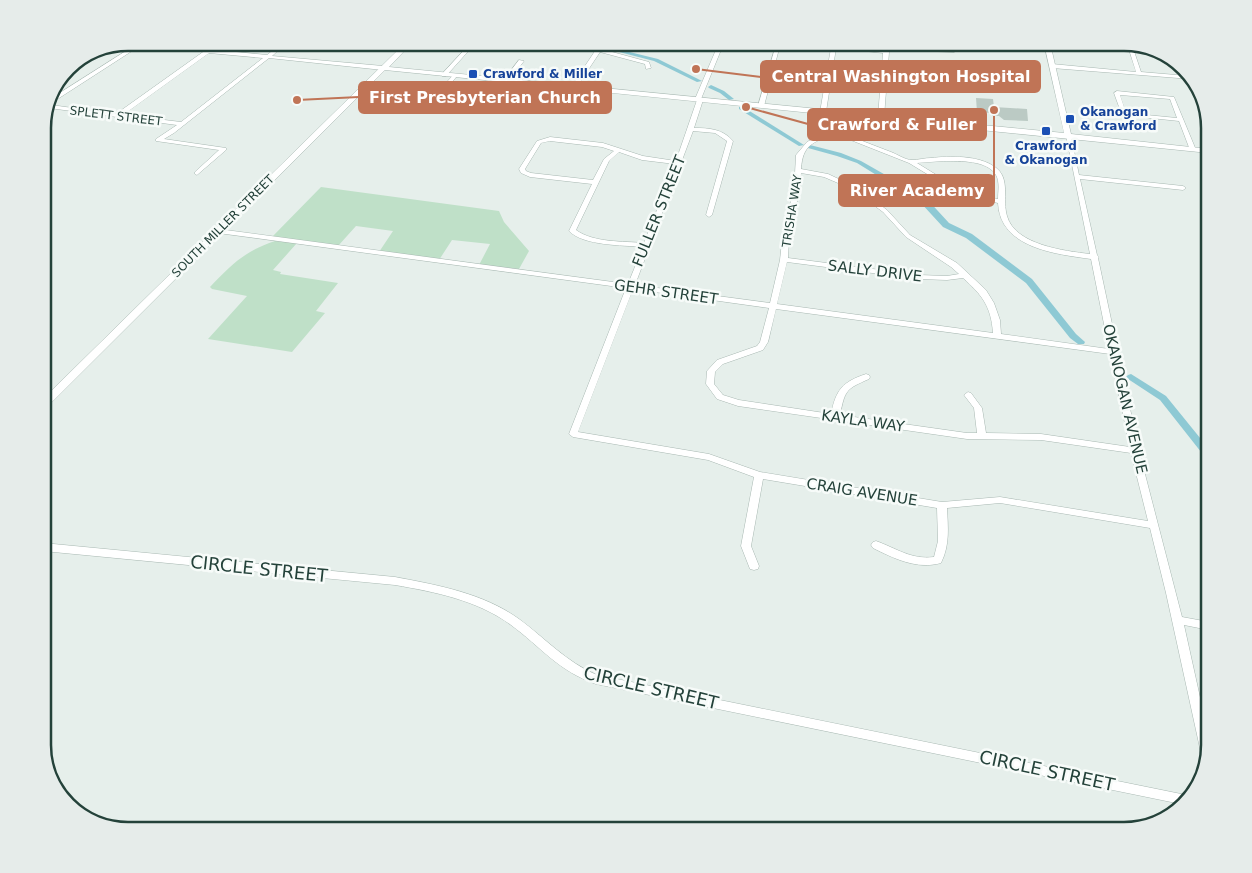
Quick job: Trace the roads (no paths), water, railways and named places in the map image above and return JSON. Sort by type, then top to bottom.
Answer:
[{"type":"street","points":[[58,96],[129,51]]},
{"type":"street","points":[[117,116],[208,51],[882,117],[1201,150]]},
{"type":"street","points":[[197,173],[224,149],[158,141],[275,51]]},
{"type":"street","name":"SOUTH MILLER STREET","points":[[51,397],[401,51]]},
{"type":"street","points":[[444,75],[465,51]]},
{"type":"street","points":[[574,87],[598,51]]},
{"type":"street","points":[[606,51],[647,63],[648,68]]},
{"type":"street","name":"FULLER STREET","points":[[573,434],[679,163],[699,100],[718,51]]},
{"type":"street","points":[[761,106],[776,51]]},
{"type":"street","points":[[833,51],[822,124],[831,132],[877,147],[911,162],[962,193],[1002,202]]},
{"type":"street","points":[[879,51],[886,53],[882,117]]},
{"type":"street","name":"OKANOGAN AVENUE","points":[[1049,51],[1135,451],[1178,620],[1201,725]]},
{"type":"street","points":[[1132,52],[1139,74]]},
{"type":"street","points":[[454,76],[441,92],[440,97],[488,103],[497,98],[521,62]]},
{"type":"street","points":[[1052,66],[1182,77]]},
{"type":"street","points":[[1181,120],[1124,114],[1117,92],[1172,98],[1181,120],[1193,150]]},
{"type":"street","name":"SPLETT STREET","points":[[54,108],[182,124]]},
{"type":"street","points":[[690,128],[720,133],[727,137],[730,143],[709,215]]},
{"type":"street","name":"TRISHA WAY","points":[[773,306],[784,260],[787,223],[795,203],[799,171],[798,160],[801,151],[809,143],[831,132]]},
{"type":"street","points":[[595,182],[530,174],[523,172],[522,169],[536,145],[544,140],[603,145],[642,158],[679,163]]},
{"type":"street","points":[[618,150],[608,158],[572,228],[574,233],[587,238],[646,245]]},
{"type":"street","points":[[911,162],[928,158],[943,158],[986,165],[999,174],[1004,220],[1014,232],[1048,249],[1067,254],[1094,257]]},
{"type":"street","points":[[799,171],[826,175],[854,188],[885,211],[908,236],[941,255],[966,275],[983,292],[994,312],[997,336]]},
{"type":"street","points":[[1077,177],[1184,188]]},
{"type":"street","name":"GEHR STREET","points":[[218,231],[1114,352]]},
{"type":"street","name":"SALLY DRIVE","points":[[784,260],[919,277],[947,278],[966,275]]},
{"type":"street","name":"KAYLA WAY","points":[[773,306],[764,342],[760,348],[720,362],[711,371],[710,384],[720,397],[738,403],[967,436],[1042,438],[1135,451]]},
{"type":"street","points":[[835,417],[840,392],[846,386],[866,377]]},
{"type":"street","points":[[968,395],[978,408],[982,436]]},
{"type":"street","name":"CRAIG AVENUE","points":[[573,434],[709,457],[759,475],[942,506],[1000,500],[1154,525]]},
{"type":"street","points":[[754,566],[746,546],[759,475]]},
{"type":"street","points":[[876,545],[898,557],[928,562],[937,560],[941,554],[942,546],[942,506]]},
{"type":"street","name":"CIRCLE STREET","points":[[51,549],[395,581],[435,589],[500,612],[515,622],[560,662],[596,679],[1180,798]]},
{"type":"street","points":[[1178,620],[1201,624]]},
{"type":"waterway","points":[[619,51],[656,60],[699,81]]},
{"type":"waterway","points":[[711,87],[731,99]]},
{"type":"waterway","points":[[741,108],[801,145]]},
{"type":"waterway","points":[[810,147],[839,154],[859,162],[923,200],[946,225],[969,236],[1029,281],[1073,336],[1081,342]]},
{"type":"waterway","points":[[1131,377],[1163,398],[1201,445]]},
{"type":"place","name":"Central Washington Hospital","points":[[696,69]]},
{"type":"place","name":"Crawford & Miller","points":[[473,74]]},
{"type":"place","name":"First Presbyterian Church","points":[[297,100]]},
{"type":"place","name":"Crawford & Fuller","points":[[746,107]]},
{"type":"place","name":"River Academy","points":[[994,110]]},
{"type":"place","name":"Okanogan & Crawford","points":[[1070,119]]},
{"type":"place","name":"Crawford & Okanogan","points":[[1046,131]]}]
